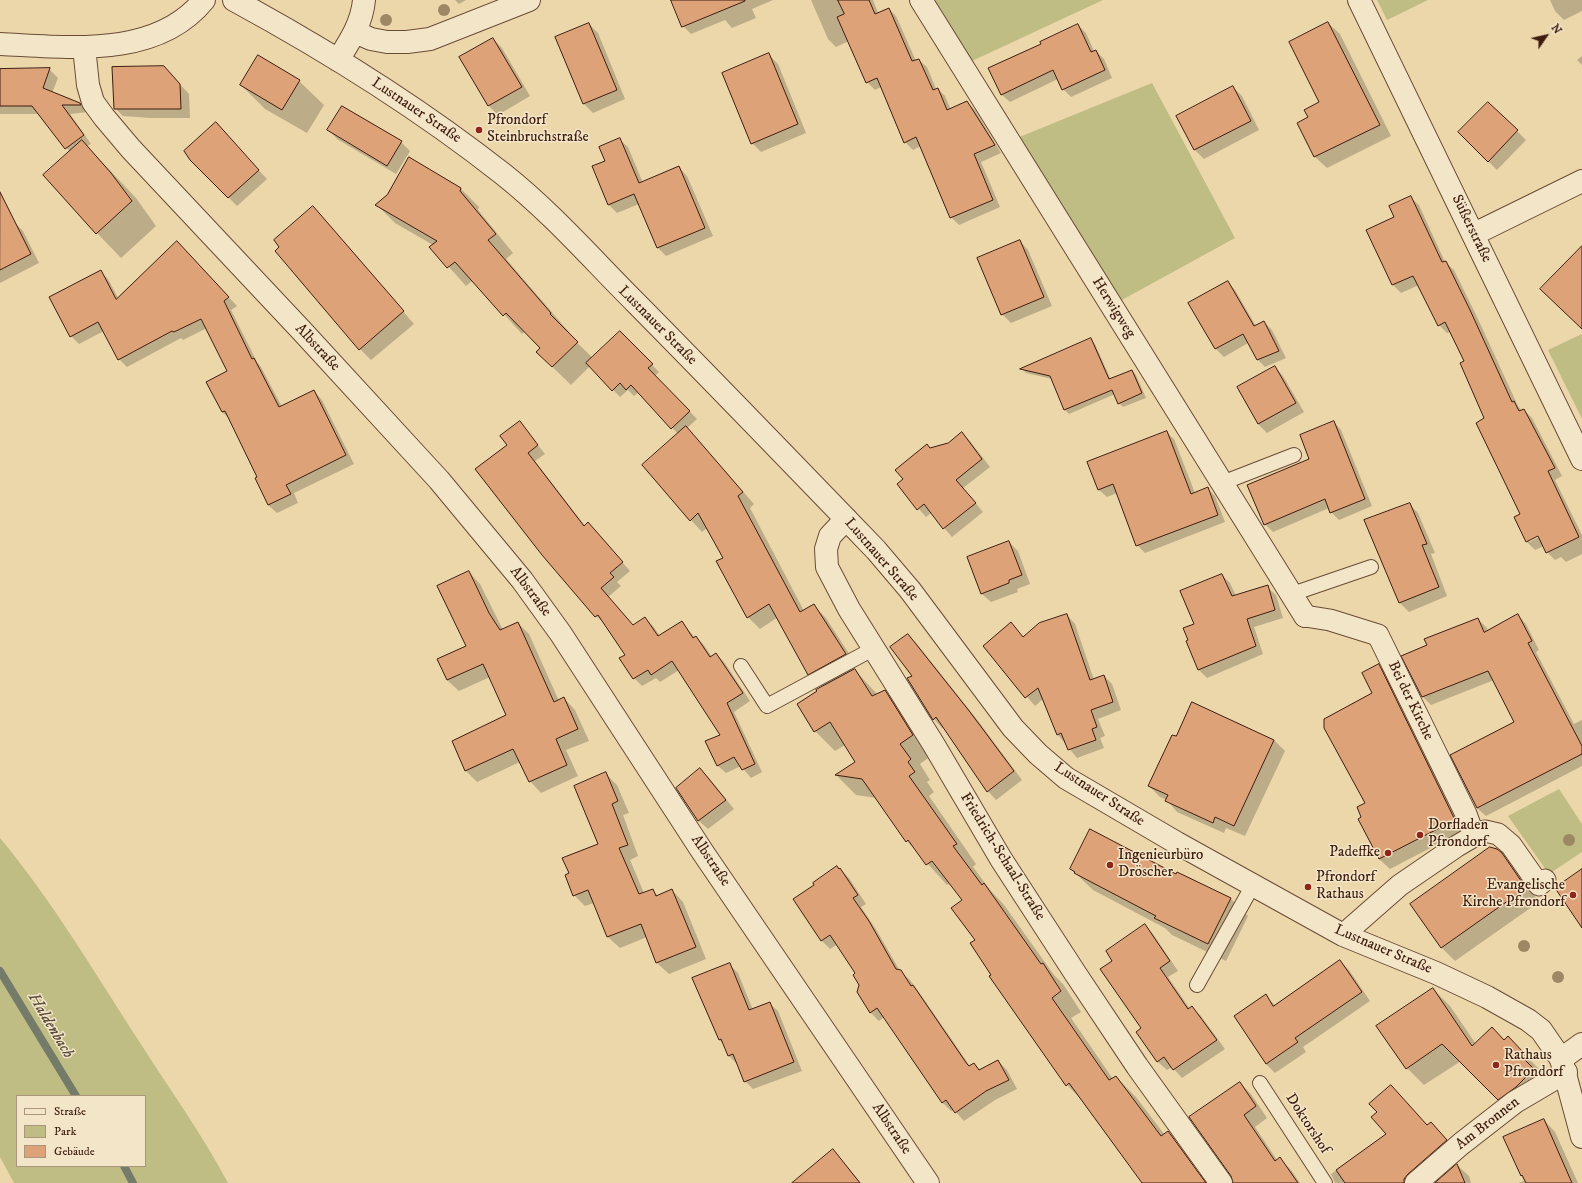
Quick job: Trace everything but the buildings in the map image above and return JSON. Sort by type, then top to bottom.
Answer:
[{"type":"street","points":[[0,44],[84,47],[115,45],[147,37],[166,30],[193,13],[204,0]]},
{"type":"street","name":"Lustnauer Straße","points":[[234,0],[338,60],[437,125],[468,147],[532,200],[669,337],[876,550],[910,590],[1013,728],[1038,754],[1066,778],[1343,935],[1436,973],[1510,1010],[1541,1030],[1563,1066]]},
{"type":"street","points":[[338,60],[355,32],[363,12],[364,0]]},
{"type":"street","points":[[355,32],[371,39],[387,42],[407,42],[430,39],[529,0]]},
{"type":"street","name":"Herwigweg","points":[[921,0],[1305,616]]},
{"type":"street","name":"Süßerstraße","points":[[1359,0],[1582,459]]},
{"type":"street","name":"Albstraße","points":[[84,47],[88,85],[93,102],[104,117],[439,480],[522,580],[561,634],[702,851],[928,1183]]},
{"type":"street","points":[[1474,234],[1582,181]]},
{"type":"street","name":"Friedrich-Schaal-Straße","points":[[846,519],[830,536],[826,549],[827,567],[846,603],[873,649],[934,745],[1001,859],[1171,1116],[1221,1183]]},
{"type":"street","name":"Bei der Kirche","points":[[1305,616],[1330,620],[1378,634],[1466,814],[1474,836]]},
{"type":"street","points":[[1343,935],[1400,885],[1474,836],[1485,832],[1498,834],[1511,845],[1539,885],[1545,880]]},
{"type":"street","name":"Am Bronnen","points":[[1416,1183],[1461,1144],[1563,1066],[1582,1044]]},
{"type":"street","points":[[1563,1066],[1582,1137]]},
{"type":"lane","points":[[1222,483],[1294,455]]},
{"type":"lane","points":[[1292,594],[1371,567]]},
{"type":"lane","points":[[741,666],[766,706],[873,649]]},
{"type":"lane","points":[[1197,985],[1253,885]]},
{"type":"lane","name":"Doktorshof","points":[[1260,1083],[1325,1183]]},
{"type":"green space","points":[[935,0],[1103,0],[972,61]]},
{"type":"green space","points":[[1377,0],[1428,0],[1387,20]]},
{"type":"green space","points":[[1152,83],[1235,238],[1120,301],[1017,138]]},
{"type":"green space","points":[[1582,334],[1582,419],[1548,350]]},
{"type":"green space","points":[[1559,789],[1582,824],[1582,852],[1549,874],[1508,816]]},
{"type":"green space","points":[[0,838],[36,885],[70,934],[195,1127],[228,1183],[14,1183],[0,1157]]},
{"type":"waterway","name":"Haldenbach","points":[[0,971],[75,1095]]},
{"type":"waterway","name":"Haldenbach","points":[[125,1167],[133,1183]]},
{"type":"place","name":"Pfrondorf Steinbruchstraße","points":[[479,130]]},
{"type":"place","name":"Dorfladen Pfrondorf","points":[[1420,835]]},
{"type":"place","name":"Padeffke","points":[[1388,853]]},
{"type":"place","name":"Ingenieurbüro Dröscher","points":[[1110,865]]},
{"type":"place","name":"Pfrondorf Rathaus","points":[[1308,887]]},
{"type":"place","name":"Evangelische Kirche Pfrondorf","points":[[1573,895]]},
{"type":"place","name":"Rathaus Pfrondorf","points":[[1496,1065]]}]
